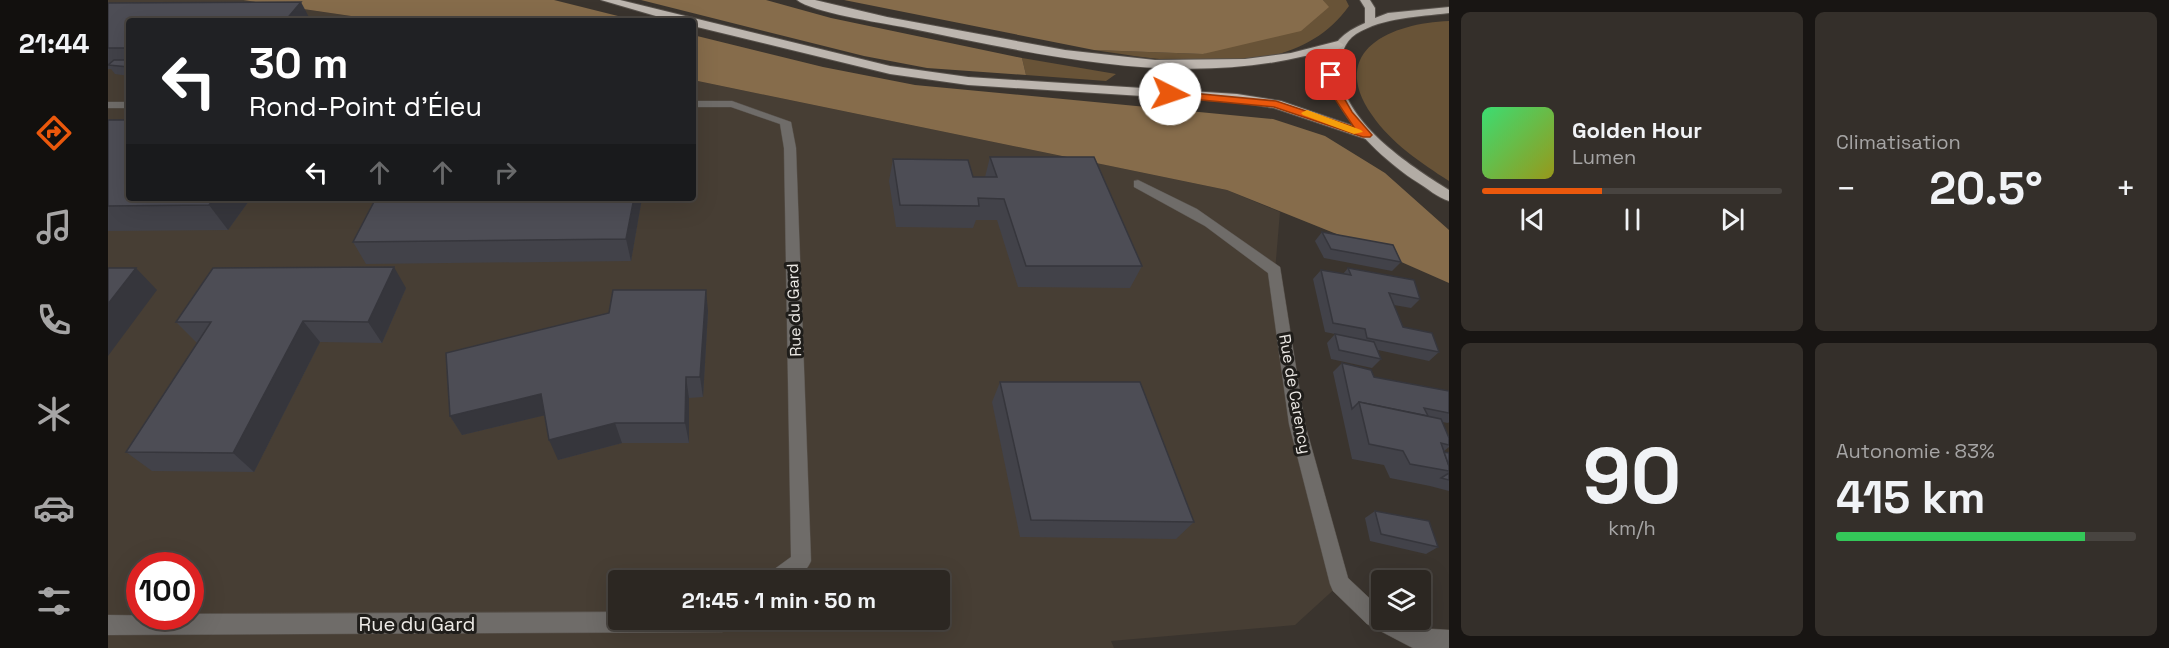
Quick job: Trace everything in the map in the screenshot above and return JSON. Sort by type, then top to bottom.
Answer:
[{"type":"highway","points":[[607,0],[676,18]]},
{"type":"highway","points":[[803,0],[930,29],[1076,57],[1139,64],[1186,67],[1274,61],[1338,45]]},
{"type":"highway","points":[[1365,0],[1370,8],[1370,22]]},
{"type":"highway","points":[[1449,10],[1396,15],[1370,22],[1351,32],[1338,45],[1332,59],[1331,75],[1336,93],[1348,113],[1366,135],[1399,163],[1449,196]]},
{"type":"highway","points":[[696,23],[890,70],[968,81],[1237,98],[1276,104],[1366,135]]},
{"type":"street","name":"Rue du Gard","points":[[696,104],[732,104],[785,122],[790,148],[801,561],[789,570]]},
{"type":"street","points":[[108,105],[126,105]]},
{"type":"street","name":"Rue de Carency","points":[[1138,184],[1168,197],[1231,235],[1275,271],[1297,424],[1340,584],[1374,617],[1414,638],[1449,640]]},
{"type":"street","name":"Rue du Gard","points":[[108,625],[608,623]]},
{"type":"shaded area","points":[[108,0],[243,0],[365,18],[126,18],[126,201],[696,201],[696,81],[1227,190],[1280,212],[1275,271],[1297,424],[1340,584],[1295,625],[1111,641],[1114,648],[108,648]]},
{"type":"shaded area","points":[[243,0],[554,0],[626,18],[365,18]]},
{"type":"shaded area","points":[[641,0],[766,0],[831,18],[1022,58],[1026,75],[927,68],[864,56]]},
{"type":"shaded area","points":[[844,0],[1323,0],[1329,7],[1301,31],[1203,54],[1094,50]]},
{"type":"shaded area","points":[[1323,0],[1346,0],[1349,6],[1326,31],[1297,47],[1265,57],[1231,62],[1195,62],[1094,50],[1203,54],[1328,7]]},
{"type":"shaded area","points":[[1449,21],[1449,181],[1407,152],[1388,135],[1372,115],[1360,92],[1357,73],[1362,57],[1372,44],[1388,34],[1407,27]]},
{"type":"shaded area","points":[[696,36],[823,67],[915,85],[1273,119],[1325,136],[1385,173],[1449,230],[1449,283],[1349,239],[1227,190],[696,81]]},
{"type":"shaded area","points":[[1022,58],[1116,74],[1106,81],[1026,75]]},
{"type":"building","points":[[301,2],[288,18],[126,18],[126,48],[108,48],[108,3]]},
{"type":"building","points":[[114,60],[126,60],[126,67],[108,65]]},
{"type":"building","points":[[108,120],[126,120],[126,201],[212,201],[209,205],[108,206]]},
{"type":"building","points":[[990,157],[1094,157],[1142,266],[1026,266],[1004,199],[978,198],[979,206],[900,205],[893,159],[968,160],[973,177],[997,177]]},
{"type":"building","points":[[374,201],[633,201],[626,239],[353,242]]},
{"type":"building","points":[[1322,232],[1393,245],[1401,262],[1331,249]]},
{"type":"building","points":[[394,267],[368,322],[303,321],[233,453],[126,452],[211,322],[176,322],[213,268]]},
{"type":"building","points":[[108,268],[136,268],[108,304]]},
{"type":"building","points":[[1348,268],[1414,280],[1420,299],[1389,293],[1403,327],[1432,333],[1439,352],[1367,338],[1365,329],[1333,323],[1321,270],[1351,275]]},
{"type":"building","points":[[613,290],[706,290],[700,377],[686,377],[685,423],[615,423],[549,440],[541,394],[450,416],[446,353],[609,313]]},
{"type":"building","points":[[1335,334],[1374,342],[1381,359],[1339,350]]},
{"type":"building","points":[[1342,363],[1371,370],[1374,377],[1449,391],[1449,413],[1424,408],[1428,416],[1359,402],[1352,409]]},
{"type":"building","points":[[1000,382],[1140,382],[1194,522],[1031,520]]},
{"type":"building","points":[[1359,402],[1441,419],[1449,438],[1449,445],[1441,443],[1449,471],[1410,464],[1403,451],[1369,444]]},
{"type":"building","points":[[1444,452],[1449,453],[1449,466]]},
{"type":"building","points":[[1449,473],[1449,480],[1441,478]]},
{"type":"building","points":[[1375,511],[1429,521],[1438,547],[1381,534]]},
{"type":"slow traffic","points":[[1307,113],[1358,132]]},
{"type":"route","points":[[1170,94],[1237,98],[1276,104],[1311,114],[1366,135],[1348,113],[1336,93],[1331,75]]}]
